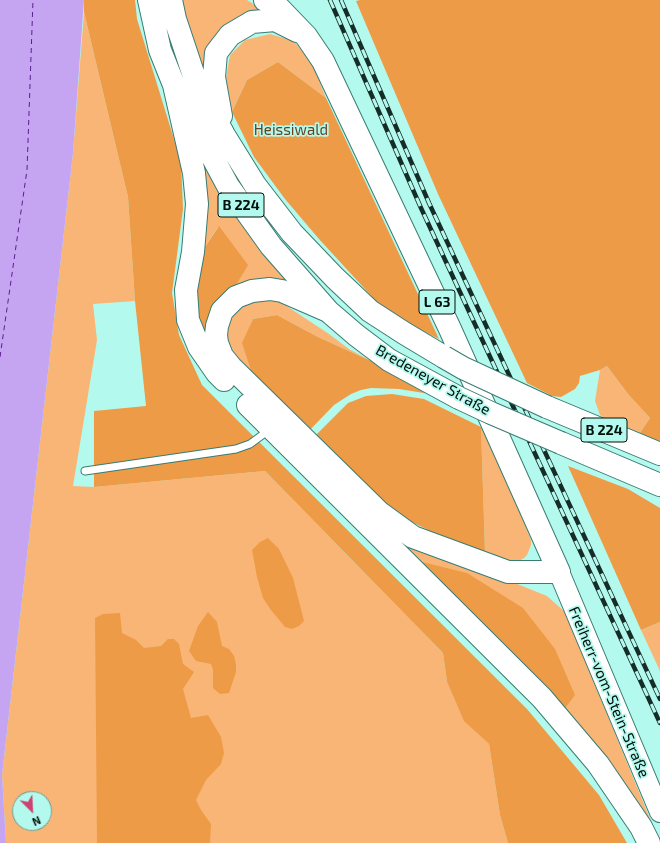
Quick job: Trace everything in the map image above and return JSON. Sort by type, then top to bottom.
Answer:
[{"type":"main road","name":"Bredeneyer Straße","points":[[149,0],[160,50],[174,85],[228,186],[271,246],[328,311],[389,360],[459,398],[660,485]]},
{"type":"main road","name":"Bredeneyer Straße","points":[[171,0],[175,19],[197,85],[224,135],[255,184],[292,233],[335,278],[370,311],[444,357],[476,374],[547,407],[660,454]]},
{"type":"main road","name":"L 63","points":[[265,0],[279,8],[306,36],[323,61],[433,294],[559,572]]},
{"type":"main road","points":[[224,135],[214,77],[216,53],[230,35],[252,22],[275,20],[306,36]]},
{"type":"main road","points":[[174,85],[194,173],[197,204],[193,252],[186,290],[188,320],[199,347],[217,373],[380,514],[413,537],[508,572],[559,572]]},
{"type":"main road","points":[[328,311],[282,291],[264,289],[252,290],[236,297],[226,306],[219,316],[216,335],[220,351],[225,360],[276,423],[542,698],[598,764],[641,827],[649,843]]},
{"type":"main road","name":"Freiherr-vom-Stein-Straße","points":[[559,572],[660,812]]},
{"type":"lane","points":[[85,471],[236,449],[250,444],[276,423]]},
{"type":"shaded area","points":[[0,0],[84,0],[73,153],[2,775],[6,843],[0,843]]},
{"type":"shaded area","points":[[180,0],[247,0],[269,14],[245,18],[204,76]]},
{"type":"shaded area","points":[[84,12],[128,197],[135,301],[93,304],[97,340],[73,486],[94,487],[265,471],[443,653],[447,682],[464,720],[489,744],[500,815],[508,843],[6,843],[2,775],[73,153]]},
{"type":"shaded area","points":[[270,34],[294,41],[313,65],[326,98],[278,62],[247,80],[232,112],[226,78],[230,55],[245,40]]},
{"type":"shaded area","points":[[196,148],[304,295],[232,292],[218,227],[195,262]]},
{"type":"shaded area","points":[[277,301],[285,305],[349,349],[371,361],[318,337],[277,315],[253,319],[243,343],[255,383],[247,375],[227,344],[227,329],[233,315],[243,305],[250,302]]},
{"type":"shaded area","points":[[607,366],[628,394],[650,418],[638,436],[617,427],[600,415],[595,401],[600,370]]},
{"type":"shaded area","points":[[481,427],[506,478],[531,540],[531,545],[527,555],[514,564],[485,552]]},
{"type":"shaded area","points":[[378,526],[411,541],[547,596],[565,612],[660,843],[658,843],[414,560]]},
{"type":"shaded area","points":[[660,622],[660,671],[641,630]]},
{"type":"green space","points":[[84,0],[135,0],[137,19],[181,162],[183,209],[172,293],[179,335],[202,385],[527,709],[599,795],[627,843],[508,843],[500,815],[489,744],[464,721],[447,682],[443,653],[265,471],[94,487],[94,411],[146,406],[135,301],[128,197],[84,12]]},
{"type":"green space","points":[[660,0],[660,443],[638,436],[650,418],[628,394],[607,366],[600,370],[580,376],[579,383],[575,389],[561,397],[552,396],[527,383],[438,194],[356,1]]},
{"type":"green space","name":"Heissiwald","points":[[278,62],[326,98],[439,339],[387,313],[319,239],[285,199],[254,157],[232,112],[247,80]]},
{"type":"green space","points":[[219,226],[248,265],[232,292],[211,343],[194,319],[195,262]]},
{"type":"green space","points":[[277,315],[318,337],[371,361],[415,384],[430,394],[399,389],[371,388],[361,390],[351,394],[334,405],[306,434],[255,383],[242,343],[253,319]]},
{"type":"green space","points":[[392,394],[424,399],[481,427],[485,552],[432,532],[394,513],[312,439],[348,403],[366,396]]},
{"type":"green space","points":[[568,466],[628,489],[660,508],[660,622],[641,630]]},
{"type":"green space","points":[[268,538],[279,549],[293,578],[304,621],[299,626],[292,629],[285,627],[271,610],[263,598],[257,577],[252,550],[260,542]]},
{"type":"green space","points":[[414,560],[467,573],[523,608],[555,649],[575,695],[563,711]]},
{"type":"green space","points":[[208,612],[217,622],[222,646],[229,649],[234,656],[236,672],[229,693],[220,694],[213,688],[213,670],[211,664],[196,661],[189,651],[198,626]]},
{"type":"green space","points":[[120,613],[122,633],[136,640],[144,648],[161,646],[168,639],[174,639],[179,644],[183,664],[194,672],[183,689],[191,718],[208,715],[221,737],[224,753],[221,764],[206,780],[196,800],[211,824],[210,843],[97,843],[95,618],[103,614]]},
{"type":"ferry route","points":[[0,357],[27,170],[33,0]]},
{"type":"railway","points":[[330,0],[421,208],[660,723]]},
{"type":"railway","points":[[341,0],[429,203],[660,699]]}]
